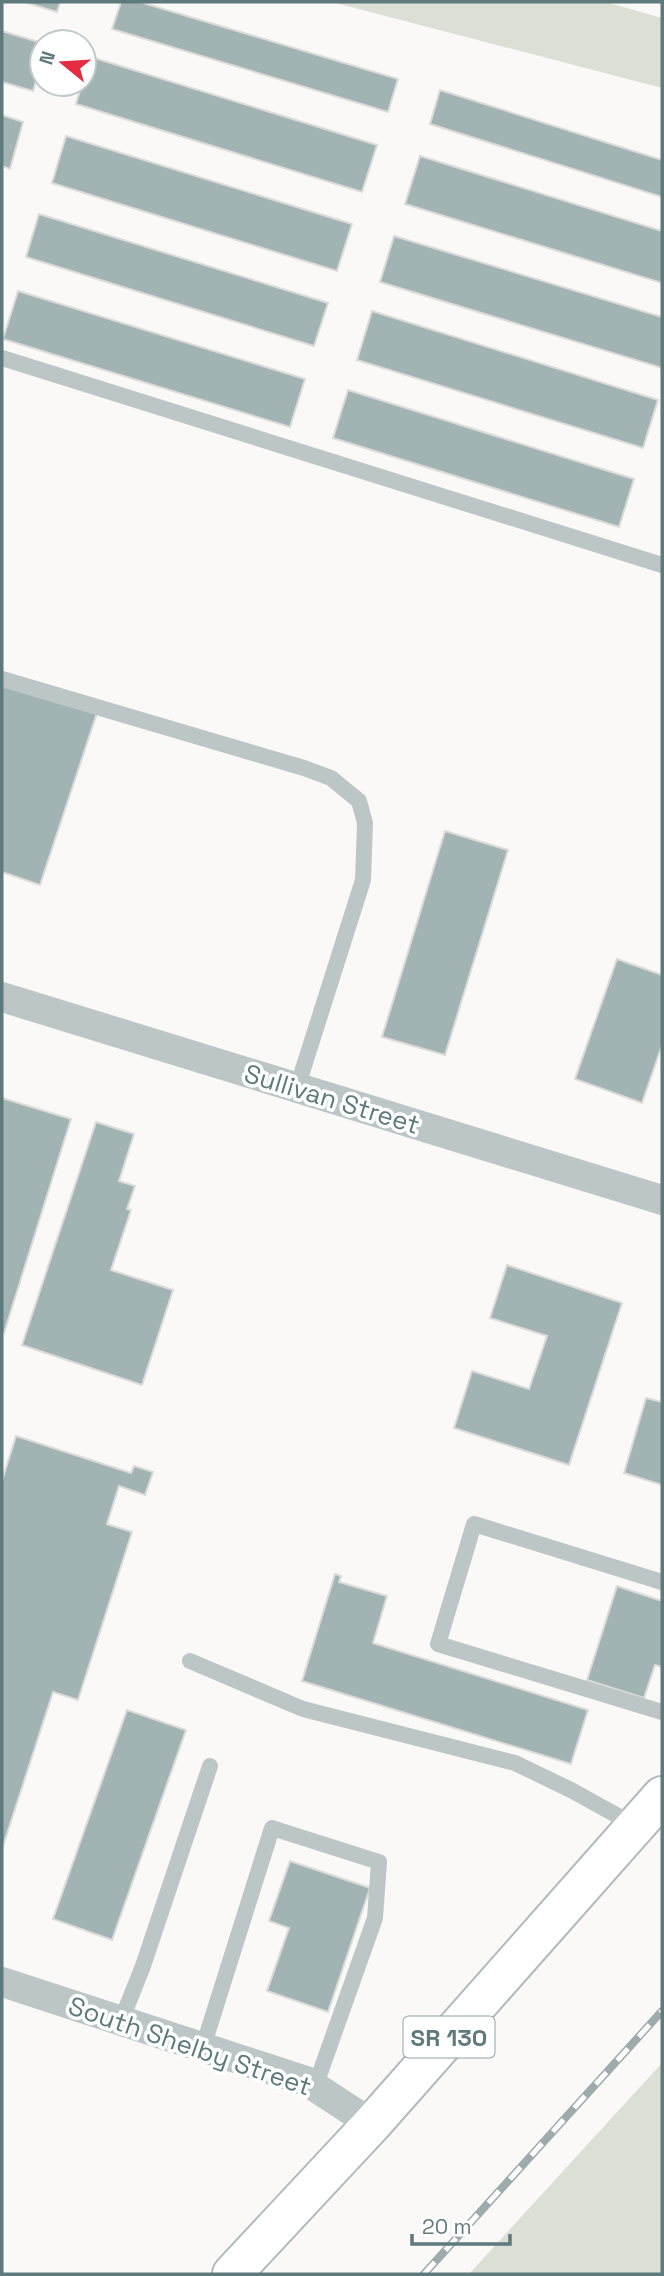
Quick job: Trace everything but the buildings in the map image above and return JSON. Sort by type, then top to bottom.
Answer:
[{"type":"main road","name":"SR 130","points":[[232,2274],[372,2124],[662,1796]]},
{"type":"street","name":"Sullivan Street","points":[[2,998],[662,1200]]},
{"type":"street","name":"South Shelby Street","points":[[2,1982],[306,2081],[372,2124]]},
{"type":"lane","points":[[2,358],[662,565]]},
{"type":"lane","points":[[2,679],[304,768],[331,778],[359,801],[365,823],[363,880],[296,1088]]},
{"type":"lane","points":[[662,1582],[474,1524],[438,1644],[662,1712]]},
{"type":"lane","points":[[190,1661],[303,1709],[515,1763],[636,1826]]},
{"type":"lane","points":[[121,2021],[143,1966],[210,1766]]},
{"type":"lane","points":[[203,2047],[272,1828],[379,1862],[375,1918],[315,2087]]},
{"type":"shaded area","points":[[332,2],[606,2],[662,18],[662,88]]},
{"type":"shaded area","points":[[662,2063],[662,2274],[469,2274]]},
{"type":"railway","points":[[424,2274],[662,2011]]}]
